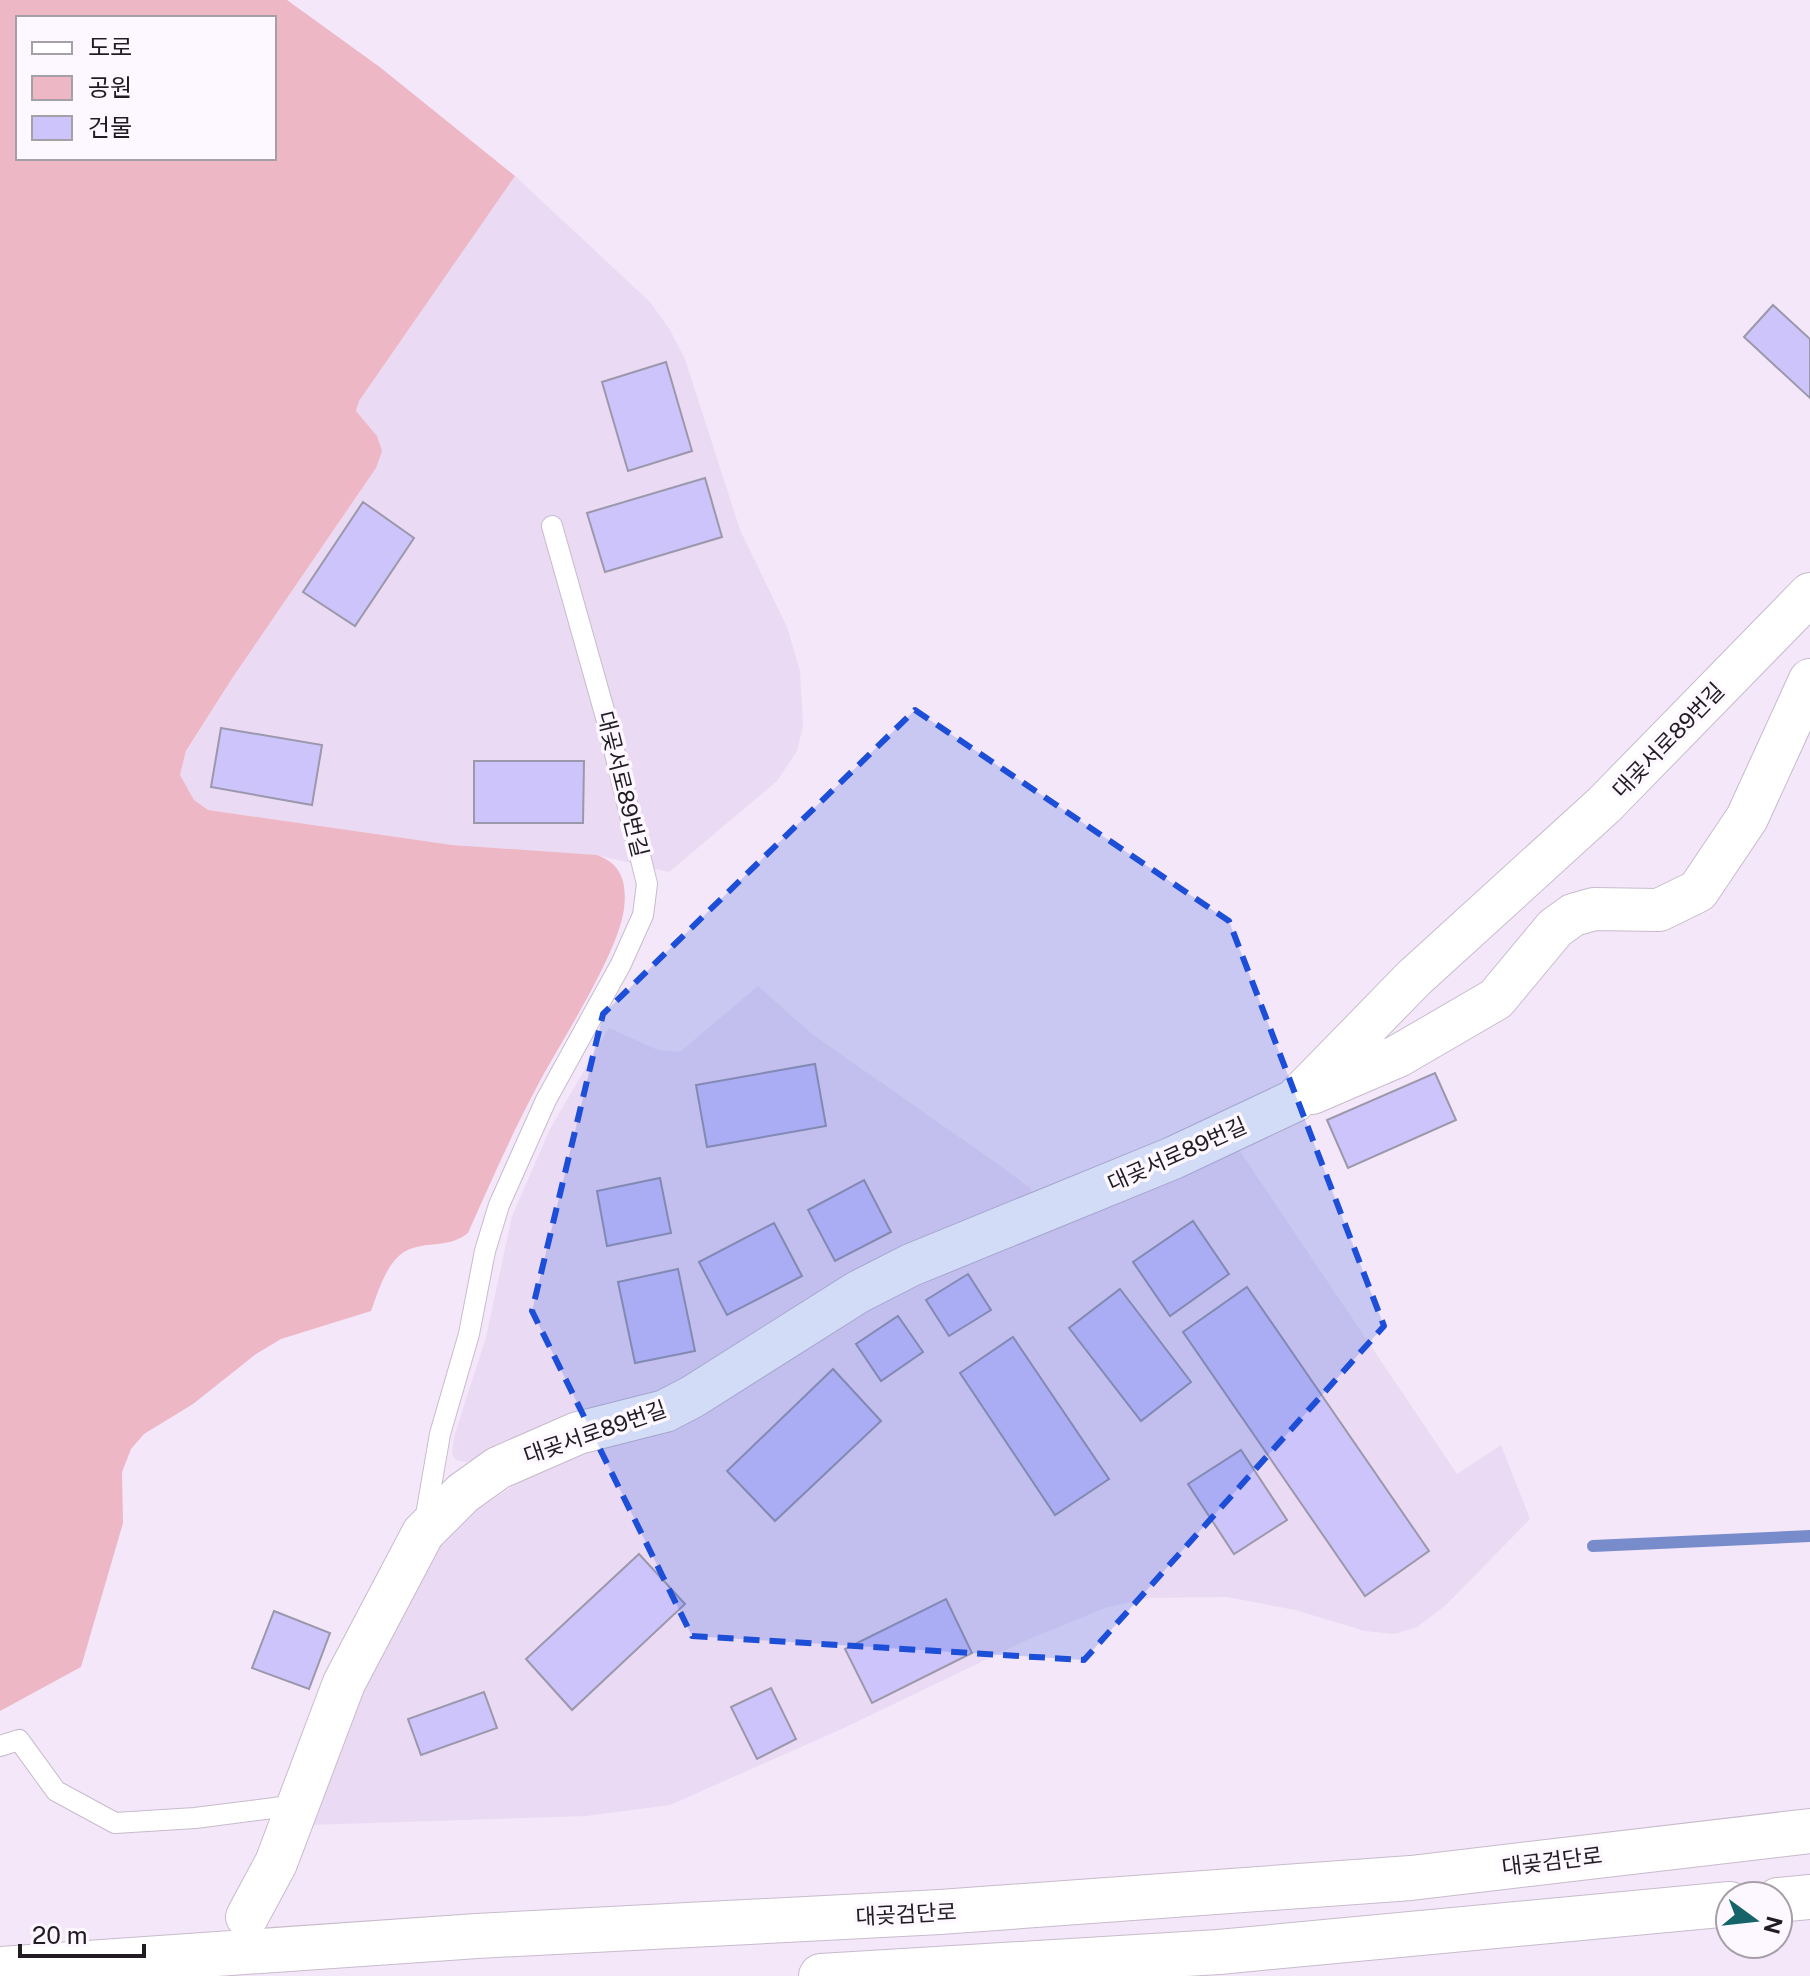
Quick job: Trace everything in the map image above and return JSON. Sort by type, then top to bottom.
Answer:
[{"type":"main road","name":"대곶검단로","points":[[0,1969],[477,1936],[940,1912],[1380,1880],[1810,1831]]},
{"type":"main road","points":[[821,1976],[1219,1952],[1714,1906]]},
{"type":"street","name":"대곶서로89번길","points":[[247,1917],[276,1863],[344,1683],[423,1533],[463,1493],[498,1468],[578,1433],[665,1411],[729,1375],[858,1292],[911,1265],[1173,1158],[1294,1101],[1414,978],[1604,805],[1810,594]]},
{"type":"street","points":[[1294,1101],[1398,1056],[1496,999],[1555,928],[1573,915],[1594,909],[1659,910],[1698,891],[1747,818],[1810,680]]},
{"type":"lane","name":"대곶서로89번길","points":[[423,1533],[440,1434],[469,1334],[485,1251],[499,1205],[546,1100],[621,964],[643,915],[647,884],[607,721],[552,526]]},
{"type":"lane","points":[[0,1746],[19,1740],[56,1791],[115,1823],[195,1818],[297,1805]]},
{"type":"highlighted area","points":[[915,710],[1229,921],[1384,1326],[1084,1660],[692,1636],[532,1311],[603,1014]]},
{"type":"shaded area","points":[[515,176],[650,302],[670,330],[685,359],[740,530],[787,627],[800,671],[803,726],[797,751],[777,781],[669,872],[597,855],[452,845],[208,810],[194,800],[180,775],[186,752],[233,677],[376,468],[377,436],[356,411],[359,401]]},
{"type":"shaded area","points":[[758,986],[812,1034],[1031,1189],[1031,1198],[685,1387],[550,1429],[466,1462],[456,1460],[452,1454],[454,1437],[486,1337],[512,1216],[550,1129],[609,1028],[658,1050],[680,1052]]},
{"type":"shaded area","points":[[1235,1144],[1457,1474],[1501,1445],[1530,1519],[1446,1605],[1417,1627],[1394,1634],[1365,1631],[1295,1610],[1227,1597],[1149,1598],[1105,1608],[1027,1640],[844,1728],[670,1805],[586,1816],[309,1825],[359,1682],[431,1556],[473,1512],[530,1475],[590,1451],[908,1283]]},
{"type":"green space","points":[[0,0],[287,0],[381,68],[515,176],[359,401],[356,411],[377,436],[382,451],[376,468],[233,677],[186,751],[180,775],[194,800],[208,810],[452,845],[597,855],[612,864],[621,876],[625,891],[624,909],[620,927],[601,971],[531,1098],[468,1233],[455,1240],[404,1252],[391,1265],[371,1311],[281,1339],[256,1354],[193,1404],[144,1434],[131,1449],[122,1472],[123,1523],[81,1667],[0,1711]]},
{"type":"building","points":[[1773,305],[1810,339],[1810,398],[1744,337]]},
{"type":"building","points":[[666,362],[692,451],[628,471],[602,382]]},
{"type":"building","points":[[705,478],[722,537],[605,572],[587,513]]},
{"type":"building","points":[[363,502],[414,538],[355,626],[303,592]]},
{"type":"building","points":[[221,728],[322,745],[312,805],[211,787]]},
{"type":"building","points":[[474,761],[584,761],[583,823],[474,823]]},
{"type":"building","points":[[815,1064],[826,1126],[707,1147],[696,1085]]},
{"type":"building","points":[[1435,1073],[1456,1120],[1348,1168],[1327,1120]]},
{"type":"building","points":[[660,1178],[671,1233],[607,1246],[597,1191]]},
{"type":"building","points":[[864,1180],[891,1232],[835,1261],[808,1210]]},
{"type":"building","points":[[1193,1221],[1229,1274],[1170,1316],[1133,1262]]},
{"type":"building","points":[[774,1223],[802,1276],[727,1315],[699,1262]]},
{"type":"building","points":[[678,1269],[695,1351],[635,1363],[618,1282]]},
{"type":"building","points":[[968,1274],[991,1310],[949,1336],[926,1300]]},
{"type":"building","points":[[1247,1287],[1429,1551],[1365,1596],[1183,1332]]},
{"type":"building","points":[[1120,1289],[1191,1382],[1141,1421],[1069,1328]]},
{"type":"building","points":[[898,1316],[923,1352],[881,1381],[856,1344]]},
{"type":"building","points":[[1013,1337],[1109,1479],[1055,1515],[960,1373]]},
{"type":"building","points":[[833,1369],[881,1421],[775,1521],[727,1471]]},
{"type":"building","points":[[1241,1450],[1287,1520],[1234,1554],[1188,1484]]},
{"type":"building","points":[[639,1554],[685,1604],[572,1710],[526,1659]]},
{"type":"building","points":[[946,1599],[972,1653],[872,1703],[845,1649]]},
{"type":"building","points":[[274,1611],[330,1633],[309,1689],[252,1668]]},
{"type":"building","points":[[771,1688],[796,1739],[757,1759],[731,1707]]},
{"type":"building","points":[[484,1692],[497,1728],[421,1755],[408,1719]]},
{"type":"waterway","points":[[1593,1546],[1810,1536]]}]
